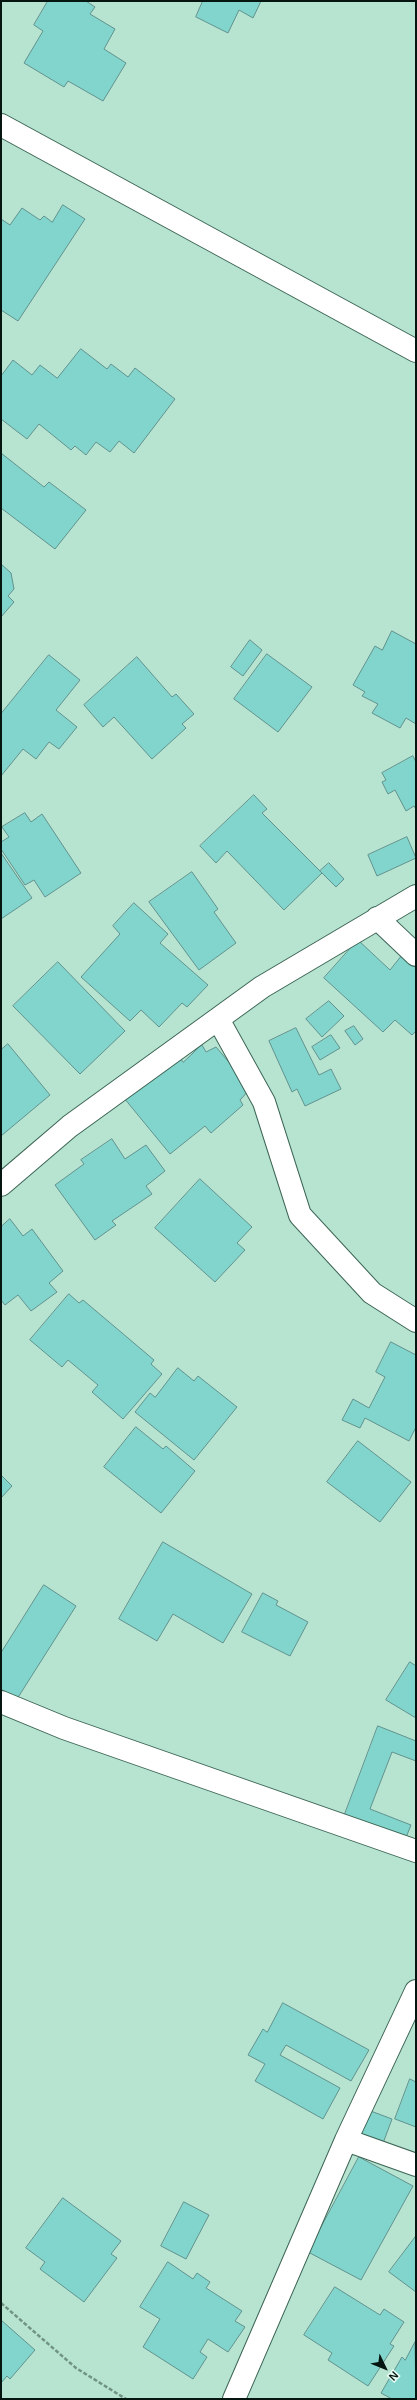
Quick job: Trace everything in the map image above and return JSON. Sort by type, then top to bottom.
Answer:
[{"type":"street","points":[[1,125],[416,351]]},
{"type":"street","points":[[1,1185],[70,1126],[262,987],[416,896]]},
{"type":"street","points":[[377,918],[416,955]]},
{"type":"street","points":[[218,1019],[264,1102],[300,1215],[372,1293],[416,1321]]},
{"type":"street","points":[[1,1702],[71,1730],[416,1851]]},
{"type":"street","points":[[234,2399],[346,2140],[416,1991]]},
{"type":"street","points":[[346,2140],[416,2165]]},
{"type":"path","points":[[1,2303],[76,2368],[126,2399]]},
{"type":"building","points":[[48,1],[86,1],[95,7],[90,14],[115,29],[104,49],[126,63],[103,101],[68,81],[64,87],[24,63],[43,31],[34,25]]},
{"type":"building","points":[[203,1],[261,1],[253,18],[239,10],[228,33],[196,17]]},
{"type":"building","points":[[63,205],[85,219],[18,321],[1,310],[1,219],[10,225],[22,208],[40,220],[44,216],[52,222]]},
{"type":"building","points":[[81,349],[107,369],[111,364],[128,377],[135,368],[175,399],[134,453],[119,441],[110,452],[96,442],[86,455],[75,446],[71,450],[39,424],[27,439],[1,419],[1,376],[13,360],[32,375],[40,365],[57,378]]},
{"type":"building","points":[[1,453],[44,487],[49,482],[86,510],[55,549],[1,508]]},
{"type":"building","points":[[1,564],[11,573],[14,589],[8,596],[14,602],[1,617]]},
{"type":"building","points":[[392,631],[416,644],[416,724],[406,718],[400,728],[372,713],[378,704],[362,696],[365,692],[353,685],[375,646],[382,650]]},
{"type":"building","points":[[250,640],[262,650],[243,676],[231,667]]},
{"type":"building","points":[[267,654],[312,687],[278,732],[234,699]]},
{"type":"building","points":[[49,655],[80,680],[56,710],[77,727],[59,749],[49,742],[36,759],[23,749],[1,776],[1,714]]},
{"type":"building","points":[[137,657],[172,697],[176,694],[194,714],[182,724],[186,728],[152,759],[114,717],[103,727],[84,705]]},
{"type":"building","points":[[413,756],[416,762],[416,809],[414,806],[406,811],[395,790],[388,794],[382,782],[386,780],[382,773]]},
{"type":"building","points":[[254,795],[267,809],[262,813],[322,873],[284,910],[227,851],[216,863],[200,846]]},
{"type":"building","points":[[25,813],[31,822],[42,814],[81,873],[45,897],[34,880],[25,885],[1,849],[1,842],[9,837],[2,827]]},
{"type":"building","points":[[407,837],[416,858],[377,876],[368,855]]},
{"type":"building","points":[[1,853],[32,898],[1,919]]},
{"type":"building","points":[[329,863],[344,879],[336,887],[320,871]]},
{"type":"building","points":[[192,872],[218,909],[214,912],[236,943],[199,970],[149,902]]},
{"type":"building","points":[[134,903],[168,934],[160,943],[208,985],[187,1007],[182,1003],[159,1027],[141,1010],[130,1021],[81,977],[120,934],[113,926]]},
{"type":"building","points":[[358,940],[390,970],[402,955],[416,968],[416,1031],[412,1035],[395,1020],[383,1032],[324,978]]},
{"type":"building","points":[[58,962],[125,1031],[80,1074],[13,1006]]},
{"type":"building","points":[[329,1001],[344,1016],[322,1037],[306,1019]]},
{"type":"building","points":[[354,1026],[363,1039],[355,1045],[345,1031]]},
{"type":"building","points":[[296,1028],[319,1075],[331,1069],[341,1089],[305,1106],[297,1089],[292,1092],[269,1041]]},
{"type":"building","points":[[331,1035],[340,1048],[320,1060],[312,1047]]},
{"type":"building","points":[[8,1044],[50,1095],[1,1136],[1,1050]]},
{"type":"building","points":[[202,1045],[206,1052],[216,1047],[251,1088],[240,1100],[243,1105],[211,1133],[205,1126],[170,1154],[124,1098],[177,1053],[183,1062]]},
{"type":"building","points":[[112,1139],[125,1159],[146,1145],[165,1171],[146,1186],[152,1194],[112,1221],[116,1225],[95,1240],[55,1185],[84,1164],[81,1160]]},
{"type":"building","points":[[200,1179],[252,1227],[237,1243],[245,1250],[215,1282],[155,1228]]},
{"type":"building","points":[[10,1219],[23,1236],[32,1229],[63,1271],[49,1283],[57,1292],[31,1311],[18,1295],[5,1305],[1,1300],[1,1227]]},
{"type":"building","points":[[69,1294],[79,1303],[83,1300],[154,1360],[151,1364],[162,1374],[123,1419],[92,1392],[98,1385],[68,1360],[62,1367],[30,1340]]},
{"type":"building","points":[[391,1342],[416,1355],[416,1427],[409,1441],[365,1418],[360,1428],[342,1420],[353,1399],[369,1408],[385,1377],[376,1372]]},
{"type":"building","points":[[178,1368],[194,1381],[198,1376],[237,1407],[194,1460],[135,1412],[150,1393],[155,1397]]},
{"type":"building","points":[[136,1427],[163,1449],[166,1446],[195,1471],[161,1513],[104,1467]]},
{"type":"building","points":[[358,1441],[411,1482],[380,1522],[327,1482]]},
{"type":"building","points":[[1,1475],[12,1486],[1,1498]]},
{"type":"building","points":[[163,1542],[252,1594],[223,1643],[173,1614],[157,1641],[119,1619]]},
{"type":"building","points":[[44,1585],[76,1606],[17,1699],[1,1689],[1,1653]]},
{"type":"building","points":[[263,1593],[278,1601],[276,1605],[308,1622],[290,1656],[242,1632]]},
{"type":"building","points":[[410,1662],[416,1666],[416,1718],[386,1700]]},
{"type":"building","points":[[378,1726],[416,1741],[416,1761],[392,1752],[370,1809],[411,1825],[403,1845],[342,1822]]},
{"type":"building","points":[[283,2003],[369,2050],[351,2081],[286,2045],[280,2055],[340,2088],[323,2119],[255,2081],[265,2064],[248,2055],[263,2029],[267,2032]]},
{"type":"building","points":[[410,2079],[416,2082],[416,2127],[395,2119]]},
{"type":"building","points":[[368,2110],[392,2119],[382,2146],[357,2138]]},
{"type":"building","points":[[359,2157],[413,2186],[361,2280],[308,2252]]},
{"type":"building","points":[[63,2198],[121,2241],[111,2254],[117,2258],[84,2302],[40,2269],[45,2262],[26,2248]]},
{"type":"building","points":[[184,2202],[209,2215],[186,2259],[161,2246]]},
{"type":"building","points":[[416,2236],[416,2292],[389,2272]]},
{"type":"building","points":[[168,2262],[193,2279],[197,2273],[210,2282],[206,2288],[242,2311],[235,2321],[245,2327],[228,2352],[208,2339],[200,2352],[207,2357],[193,2379],[143,2347],[160,2319],[140,2307]]},
{"type":"building","points":[[335,2287],[380,2315],[384,2309],[404,2322],[390,2344],[394,2346],[368,2386],[328,2360],[332,2353],[304,2335]]},
{"type":"building","points":[[1,2320],[35,2350],[10,2379],[7,2376],[1,2383]]},
{"type":"building","points":[[415,2342],[416,2399],[392,2399],[381,2393],[402,2357],[405,2360]]}]
